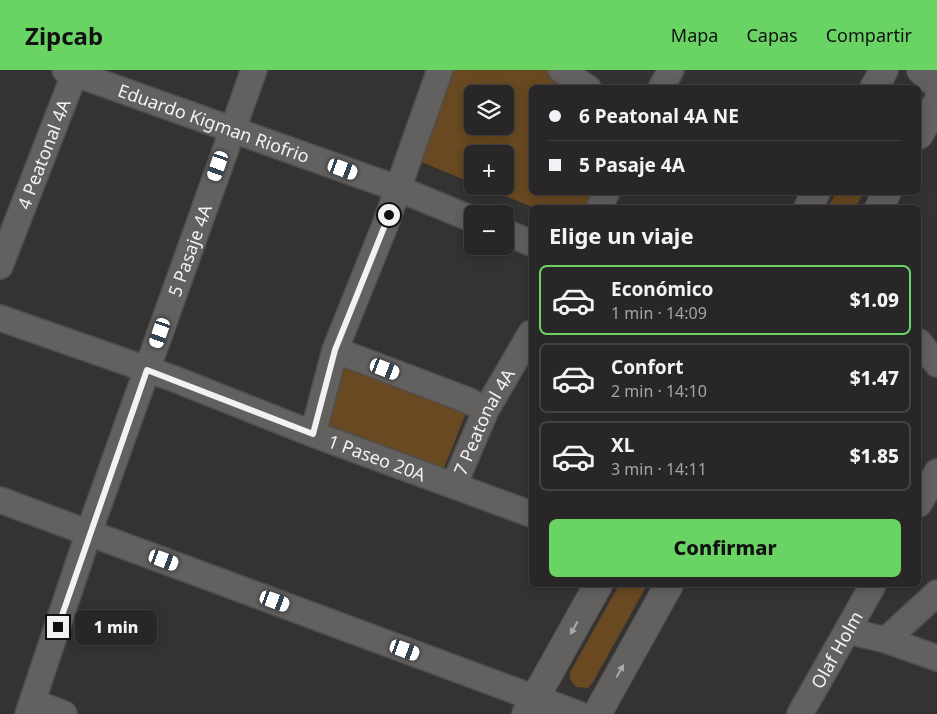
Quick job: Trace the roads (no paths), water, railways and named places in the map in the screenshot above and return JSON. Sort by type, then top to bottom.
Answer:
[{"type":"street","name":"5 Pasaje 4A","points":[[30,708],[89,532],[254,70]]},
{"type":"street","points":[[313,434],[335,350],[399,189],[440,70]]},
{"type":"street","points":[[561,70],[584,85]]},
{"type":"street","points":[[663,85],[671,70]]},
{"type":"street","points":[[876,85],[884,70]]},
{"type":"street","points":[[921,70],[937,85]]},
{"type":"street","name":"Eduardo Kigman Riofrio","points":[[72,71],[399,189],[464,216]]},
{"type":"street","name":"4 Peatonal 4A","points":[[3,251],[72,71]]},
{"type":"street","points":[[921,131],[937,102]]},
{"type":"street","points":[[514,236],[529,242]]},
{"type":"street","name":"1 Paseo 20A","points":[[0,318],[147,370],[313,434],[454,484],[529,513]]},
{"type":"street","name":"7 Peatonal 4A","points":[[454,484],[486,410],[529,336]]},
{"type":"street","points":[[921,344],[937,364]]},
{"type":"street","points":[[335,350],[467,400],[486,410]]},
{"type":"street","points":[[921,500],[937,472]]},
{"type":"street","points":[[0,500],[89,532],[530,706],[578,714]]},
{"type":"street","points":[[530,706],[597,587]]},
{"type":"street","points":[[597,714],[668,587]]},
{"type":"street","name":"Olaf Holm","points":[[800,714],[872,587]]},
{"type":"street","name":"Olaf Holm","points":[[886,640],[937,594]]},
{"type":"street","points":[[848,631],[886,640],[937,658]]},
{"type":"street","points":[[30,708],[64,714]]}]
